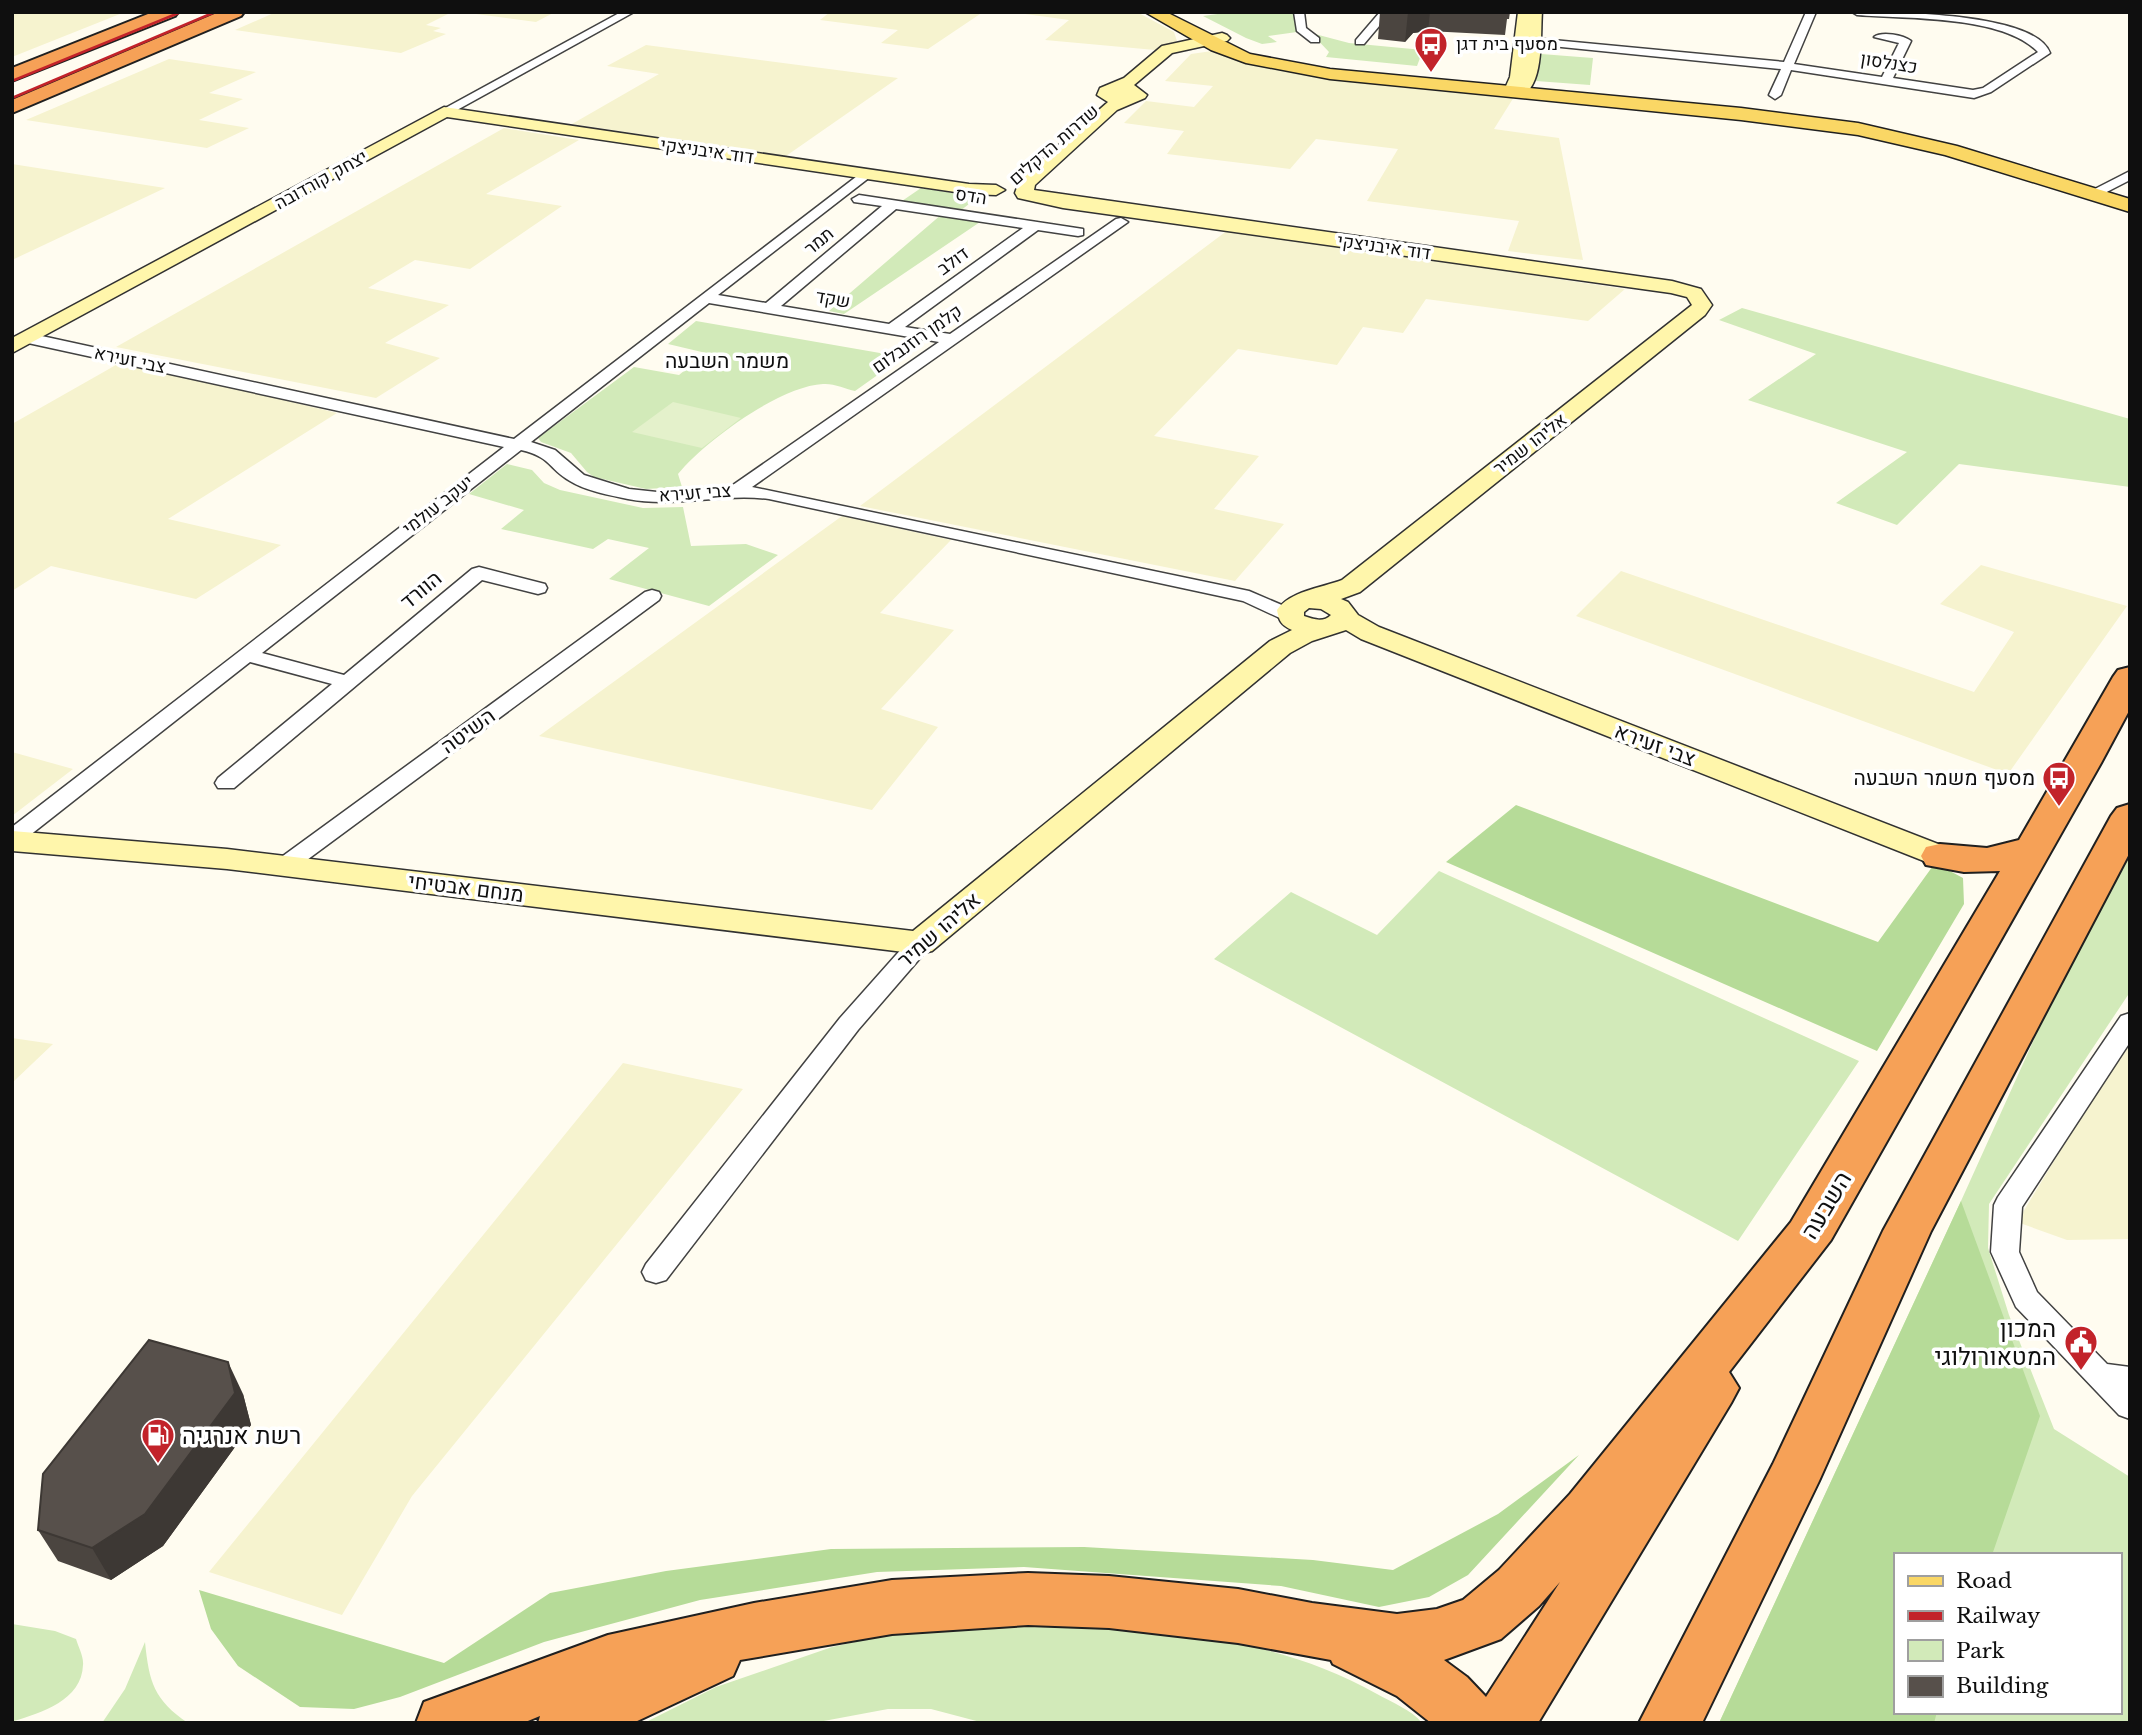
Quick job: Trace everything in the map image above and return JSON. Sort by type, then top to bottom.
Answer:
[{"type":"highway","points":[[12,68],[149,12]]},
{"type":"highway","points":[[12,75],[169,12]]},
{"type":"highway","points":[[12,107],[235,12]]},
{"type":"highway","name":"השבעה","points":[[1504,1723],[1814,1227],[2130,677]]},
{"type":"highway","points":[[1674,1716],[1792,1481],[1907,1231],[2130,816]]},
{"type":"highway","points":[[1940,856],[1962,862],[1988,862],[2015,856],[2033,848]]},
{"type":"highway","points":[[1940,856],[1962,866],[1984,883],[1992,892],[1998,909]]},
{"type":"highway","points":[[445,1723],[608,1663],[688,1643],[892,1607],[1028,1599],[1108,1602],[1176,1608],[1398,1641],[1437,1636],[1481,1620],[1519,1588],[1589,1511],[1814,1227]]},
{"type":"highway","points":[[566,1723],[664,1676],[803,1623]]},
{"type":"highway","points":[[1312,1630],[1369,1651],[1427,1683],[1459,1707],[1470,1723]]},
{"type":"main road","points":[[1153,12],[1204,42],[1263,62],[1308,71],[1521,84],[1858,129],[1950,150],[2097,191],[2130,197]]},
{"type":"main road","points":[[1171,12],[1204,42],[1297,62],[1475,82],[1503,80],[1521,84],[1534,83],[1557,90],[1754,109],[1862,123],[1960,145],[2097,191],[2130,206]]},
{"type":"street","name":"יצחק קורדובה","points":[[20,343],[629,12]]},
{"type":"street","points":[[1299,12],[1301,29],[1315,40]]},
{"type":"street","points":[[1360,41],[1386,12]]},
{"type":"street","points":[[1525,12],[1527,40]]},
{"type":"street","points":[[1521,84],[1527,40],[1535,12]]},
{"type":"street","points":[[1776,95],[1811,12]]},
{"type":"street","name":"כצנלסון","points":[[1527,40],[1787,66],[1887,79],[1964,93],[1982,93],[2044,53],[2043,49],[2021,34],[1990,25],[1857,12]]},
{"type":"street","points":[[1878,37],[1906,41],[1887,79]]},
{"type":"street","name":"שדרות הדקלים","points":[[994,195],[1011,185],[1100,106],[1109,92],[1130,81],[1161,52],[1204,42]]},
{"type":"street","name":"שדרות הדקלים","points":[[1021,196],[1026,183],[1115,104],[1133,95],[1138,85],[1166,58],[1204,42]]},
{"type":"street","points":[[1109,92],[1115,99],[1133,95]]},
{"type":"street","name":"דוד איבניצקי","points":[[444,113],[969,189],[994,195],[1013,189],[1021,196],[1672,288],[1694,293],[1702,300]]},
{"type":"street","name":"יעקב עולמי","points":[[12,840],[245,655],[865,174]]},
{"type":"street","points":[[2097,191],[2130,175]]},
{"type":"street","points":[[979,217],[994,195]]},
{"type":"street","name":"הדס","points":[[859,199],[1078,232]]},
{"type":"street","name":"תמר","points":[[769,308],[893,204]]},
{"type":"street","name":"קלמן רוזנבלום","points":[[736,490],[1121,222]]},
{"type":"street","name":"דולב","points":[[892,329],[1036,225]]},
{"type":"street","name":"שקד","points":[[708,298],[951,338]]},
{"type":"street","name":"אליהו שמיר","points":[[656,1272],[849,1024],[919,943],[1296,616],[1351,586],[1698,311],[1702,300]]},
{"type":"street","name":"צבי זעירא","points":[[20,343],[517,444],[553,454],[583,481],[643,495],[656,497],[736,490],[769,494],[1249,597],[1296,616],[1334,604],[1334,621],[1940,856]]},
{"type":"street","name":"הוורד","points":[[226,783],[479,573],[538,588]]},
{"type":"street","points":[[1334,621],[1351,586]]},
{"type":"street","name":"השיטה","points":[[284,866],[652,596]]},
{"type":"street","name":"אליהו שמיר","points":[[1296,616],[1302,635],[1334,621]]},
{"type":"street","points":[[245,655],[346,682]]},
{"type":"street","name":"מנחם אבטיחי","points":[[12,840],[284,866],[919,943]]},
{"type":"street","points":[[2130,1023],[2008,1205],[2005,1252],[2026,1300],[2130,1406]]},
{"type":"street","points":[[2099,1375],[2130,1380]]},
{"type":"shaded area","points":[[12,12],[125,12],[12,57]]},
{"type":"shaded area","points":[[276,12],[452,12],[426,25],[441,28],[433,31],[446,34],[401,53],[235,30]]},
{"type":"shaded area","points":[[461,12],[555,12],[536,22]]},
{"type":"shaded area","points":[[830,12],[983,12],[928,49],[881,43],[898,30],[820,20]]},
{"type":"shaded area","points":[[1010,12],[1137,12],[1174,32],[1177,41],[1155,50],[1045,40],[1069,20]]},
{"type":"shaded area","points":[[646,45],[898,78],[786,156],[572,124],[659,74],[607,66]]},
{"type":"shaded area","points":[[1212,51],[1514,97],[1494,129],[1559,138],[1583,260],[1508,251],[1519,221],[1367,201],[1398,149],[1316,139],[1290,169],[1167,154],[1184,131],[1124,123],[1146,101],[1194,107],[1213,86],[1165,81],[1191,54]]},
{"type":"shaded area","points":[[169,59],[256,72],[209,93],[243,99],[199,120],[249,128],[207,148],[26,120]]},
{"type":"shaded area","points":[[504,128],[579,140],[486,194],[562,206],[470,269],[415,260],[368,288],[449,305],[385,343],[440,358],[376,398],[116,347]]},
{"type":"shaded area","points":[[12,164],[165,188],[12,260]]},
{"type":"shaded area","points":[[1228,230],[1625,289],[1588,321],[1426,299],[1403,333],[1363,327],[1337,365],[1238,349],[1154,436],[1259,456],[1214,509],[1284,524],[1235,581],[860,506]]},
{"type":"shaded area","points":[[123,361],[337,413],[168,519],[281,545],[196,599],[51,566],[12,591],[12,424]]},
{"type":"shaded area","points":[[842,516],[951,540],[880,613],[954,630],[881,709],[938,727],[872,810],[539,736]]},
{"type":"shaded area","points":[[1981,565],[2127,606],[2008,774],[1576,616],[1621,571],[1974,692],[2014,632],[1940,604]]},
{"type":"shaded area","points":[[12,752],[73,769],[12,816]]},
{"type":"shaded area","points":[[2130,1036],[2130,1239],[2067,1240],[2017,1222]]},
{"type":"shaded area","points":[[12,1038],[53,1044],[12,1083]]},
{"type":"shaded area","points":[[623,1063],[743,1089],[412,1496],[342,1615],[209,1572]]},
{"type":"green space","points":[[1232,12],[1293,12],[1297,32],[1268,36],[1277,42],[1262,44],[1203,16]]},
{"type":"green space","points":[[1311,33],[1349,43],[1423,50],[1417,66],[1326,57],[1329,52]]},
{"type":"green space","points":[[1541,54],[1593,58],[1590,85],[1536,81]]},
{"type":"green space","points":[[921,188],[978,197],[960,211],[902,201]]},
{"type":"green space","points":[[942,214],[983,220],[844,314],[829,311]]},
{"type":"green space","points":[[1742,308],[2130,419],[2130,487],[1959,464],[1897,525],[1836,503],[1907,452],[1748,400],[1816,354],[1719,320]]},
{"type":"green space","points":[[696,321],[903,357],[855,391],[823,384],[806,387],[786,394],[744,417],[706,446],[678,474],[682,487],[646,489],[594,477],[571,453],[541,442],[538,438],[634,367],[679,375],[706,353],[668,344]]},
{"type":"green space","points":[[673,402],[741,418],[702,448],[632,432]]},
{"type":"green space","points":[[507,464],[532,470],[544,483],[560,490],[643,508],[683,507],[691,546],[746,544],[778,555],[709,606],[609,579],[649,548],[608,539],[593,549],[501,529],[524,510],[469,494]]},
{"type":"green space","points":[[1516,805],[1878,942],[1935,863],[1963,878],[1964,904],[1877,1051],[1446,862]]},
{"type":"green space","points":[[2130,827],[2130,992],[1989,1204],[1988,1248],[2009,1315],[2054,1429],[2130,1477],[2130,1723],[1719,1723],[1961,1201]]},
{"type":"green space","points":[[1439,871],[1859,1061],[1738,1241],[1214,959],[1291,892],[1377,935]]},
{"type":"green space","points":[[1961,1201],[2040,1416],[1993,1553],[1894,1553],[1894,1714],[1936,1714],[1934,1723],[1719,1723]]},
{"type":"green space","points":[[1579,1455],[1468,1575],[1429,1597],[1379,1607],[1281,1586],[1024,1567],[877,1572],[700,1600],[544,1642],[400,1697],[354,1709],[300,1707],[238,1666],[211,1629],[199,1590],[444,1663],[550,1593],[666,1571],[831,1549],[1084,1547],[1313,1560],[1393,1570],[1498,1514]]},
{"type":"green space","points":[[1018,1621],[1203,1637],[1292,1657],[1335,1673],[1401,1707],[1422,1723],[984,1723],[931,1709],[888,1709],[813,1723],[644,1723],[716,1687],[832,1647],[914,1629]]},
{"type":"green space","points":[[12,1624],[55,1631],[76,1639],[83,1662],[81,1677],[68,1696],[47,1709],[14,1721]]},
{"type":"green space","points":[[145,1642],[155,1689],[168,1706],[188,1723],[102,1723],[125,1689]]},
{"type":"building","points":[[149,1340],[228,1362],[235,1393],[145,1514],[92,1548],[38,1530],[43,1474]]},
{"type":"railway","points":[[12,81],[181,12]]},
{"type":"railway","points":[[12,98],[215,12]]},
{"type":"place","name":"מסעף בית דגן","points":[[1431,74]]},
{"type":"place","name":"מסעף משמר השבעה","points":[[2059,808]]},
{"type":"place","name":"המכון המטאורולוגי","points":[[2081,1372]]},
{"type":"place","name":"רשת אנרגיה","points":[[158,1465]]},
{"type":"district","name":"משמר השבעה","points":[[727,361]]}]
